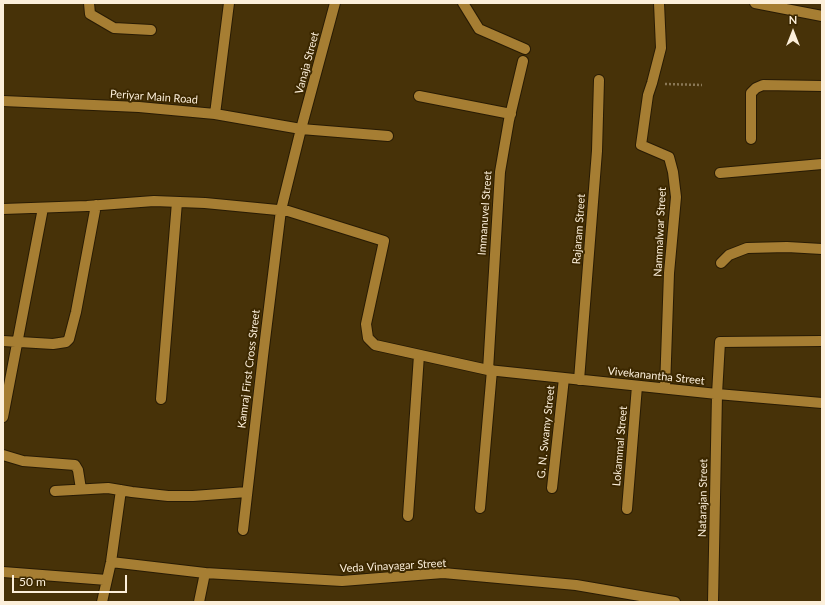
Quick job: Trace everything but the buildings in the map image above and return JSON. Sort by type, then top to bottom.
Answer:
[{"type":"street","points":[[89,3],[90,14],[114,28],[151,30]]},
{"type":"street","points":[[215,114],[229,3]]},
{"type":"street","name":"Vanaja Street","points":[[281,210],[335,3]]},
{"type":"street","points":[[463,3],[479,29],[525,49]]},
{"type":"street","name":"Nammalwar Street","points":[[659,3],[661,48],[648,95],[641,145],[669,157],[673,172],[676,197],[669,273],[665,388]]},
{"type":"street","points":[[755,3],[822,16]]},
{"type":"street","name":"Immanuvel Street","points":[[480,508],[490,370],[500,172],[523,61]]},
{"type":"street","name":"Rajaram Street","points":[[579,380],[597,150],[599,80]]},
{"type":"street","points":[[751,139],[751,93],[756,88],[763,85],[822,86]]},
{"type":"street","points":[[419,96],[511,114]]},
{"type":"street","name":"Periyar Main Road","points":[[3,101],[139,107],[215,114],[301,129],[388,136]]},
{"type":"street","points":[[720,173],[822,164]]},
{"type":"street","points":[[3,209],[96,206],[154,201],[205,203],[281,210]]},
{"type":"street","points":[[161,399],[177,202]]},
{"type":"street","points":[[3,341],[53,344],[66,342],[69,339],[96,206]]},
{"type":"street","points":[[3,417],[16,342],[43,208]]},
{"type":"street","name":"Vivekanantha Street","points":[[281,210],[384,241],[366,324],[368,338],[375,345],[490,370],[717,394],[822,403]]},
{"type":"street","name":"Kamraj First Cross Street","points":[[243,530],[262,356],[281,210]]},
{"type":"street","points":[[721,263],[729,255],[747,248],[787,247],[822,249]]},
{"type":"street","name":"Natarajan Street","points":[[713,602],[717,394],[720,342],[822,341]]},
{"type":"street","points":[[408,516],[420,355]]},
{"type":"street","name":"G. N. Swamy Street","points":[[552,488],[564,378]]},
{"type":"street","name":"Lokammal Street","points":[[627,509],[637,386]]},
{"type":"street","points":[[3,455],[23,461],[74,465],[78,470],[82,488]]},
{"type":"street","points":[[55,491],[82,488],[108,488],[168,496],[193,496],[247,492]]},
{"type":"street","points":[[102,602],[111,562],[121,490]]},
{"type":"street","name":"Veda Vinayagar Street","points":[[111,562],[205,573],[342,581],[443,573],[576,585],[675,602]]},
{"type":"street","points":[[3,572],[107,580]]},
{"type":"street","points":[[199,602],[205,573]]},
{"type":"path","points":[[652,83],[702,85]]}]
